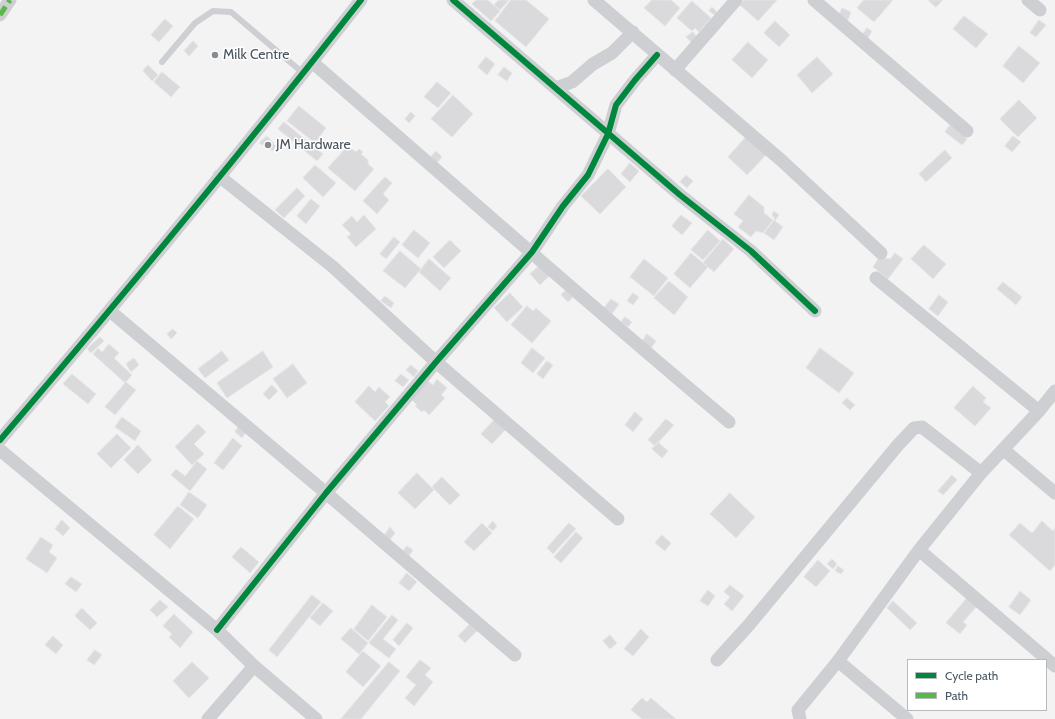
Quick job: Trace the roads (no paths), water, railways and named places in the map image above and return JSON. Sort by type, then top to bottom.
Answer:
[{"type":"street","points":[[0,15],[10,0]]},
{"type":"street","points":[[0,440],[110,311],[361,0]]},
{"type":"street","points":[[453,0],[680,195],[751,251],[815,311]]},
{"type":"street","points":[[594,0],[781,160],[881,253]]},
{"type":"street","points":[[675,70],[736,0]]},
{"type":"street","points":[[814,0],[966,131]]},
{"type":"street","points":[[1028,0],[1040,10]]},
{"type":"street","points":[[556,88],[572,82],[592,64],[612,52],[633,32]]},
{"type":"street","points":[[217,630],[326,493],[436,362],[532,252],[563,206],[588,175],[608,134],[616,105],[635,80],[658,55]]},
{"type":"street","points":[[312,62],[532,252],[628,338],[729,422]]},
{"type":"street","points":[[219,176],[333,267],[436,362],[618,519]]},
{"type":"street","points":[[876,278],[1039,411]]},
{"type":"street","points":[[110,311],[515,655]]},
{"type":"street","points":[[800,719],[798,710],[838,661],[919,550],[981,473],[1004,450],[1055,391]]},
{"type":"street","points":[[717,660],[748,626],[914,428],[922,427],[981,473]]},
{"type":"street","points":[[0,450],[217,630],[254,666],[316,719]]},
{"type":"street","points":[[1004,450],[1055,493]]},
{"type":"street","points":[[919,550],[1047,659]]},
{"type":"street","points":[[1047,659],[1055,666]]},
{"type":"street","points":[[838,661],[907,719]]},
{"type":"street","points":[[208,719],[254,666]]},
{"type":"lane","points":[[162,62],[195,23],[212,11],[231,12],[303,73]]},
{"type":"place","name":"Milk Centre","points":[[215,55]]},
{"type":"place","name":"JM Hardware","points":[[268,145]]}]
